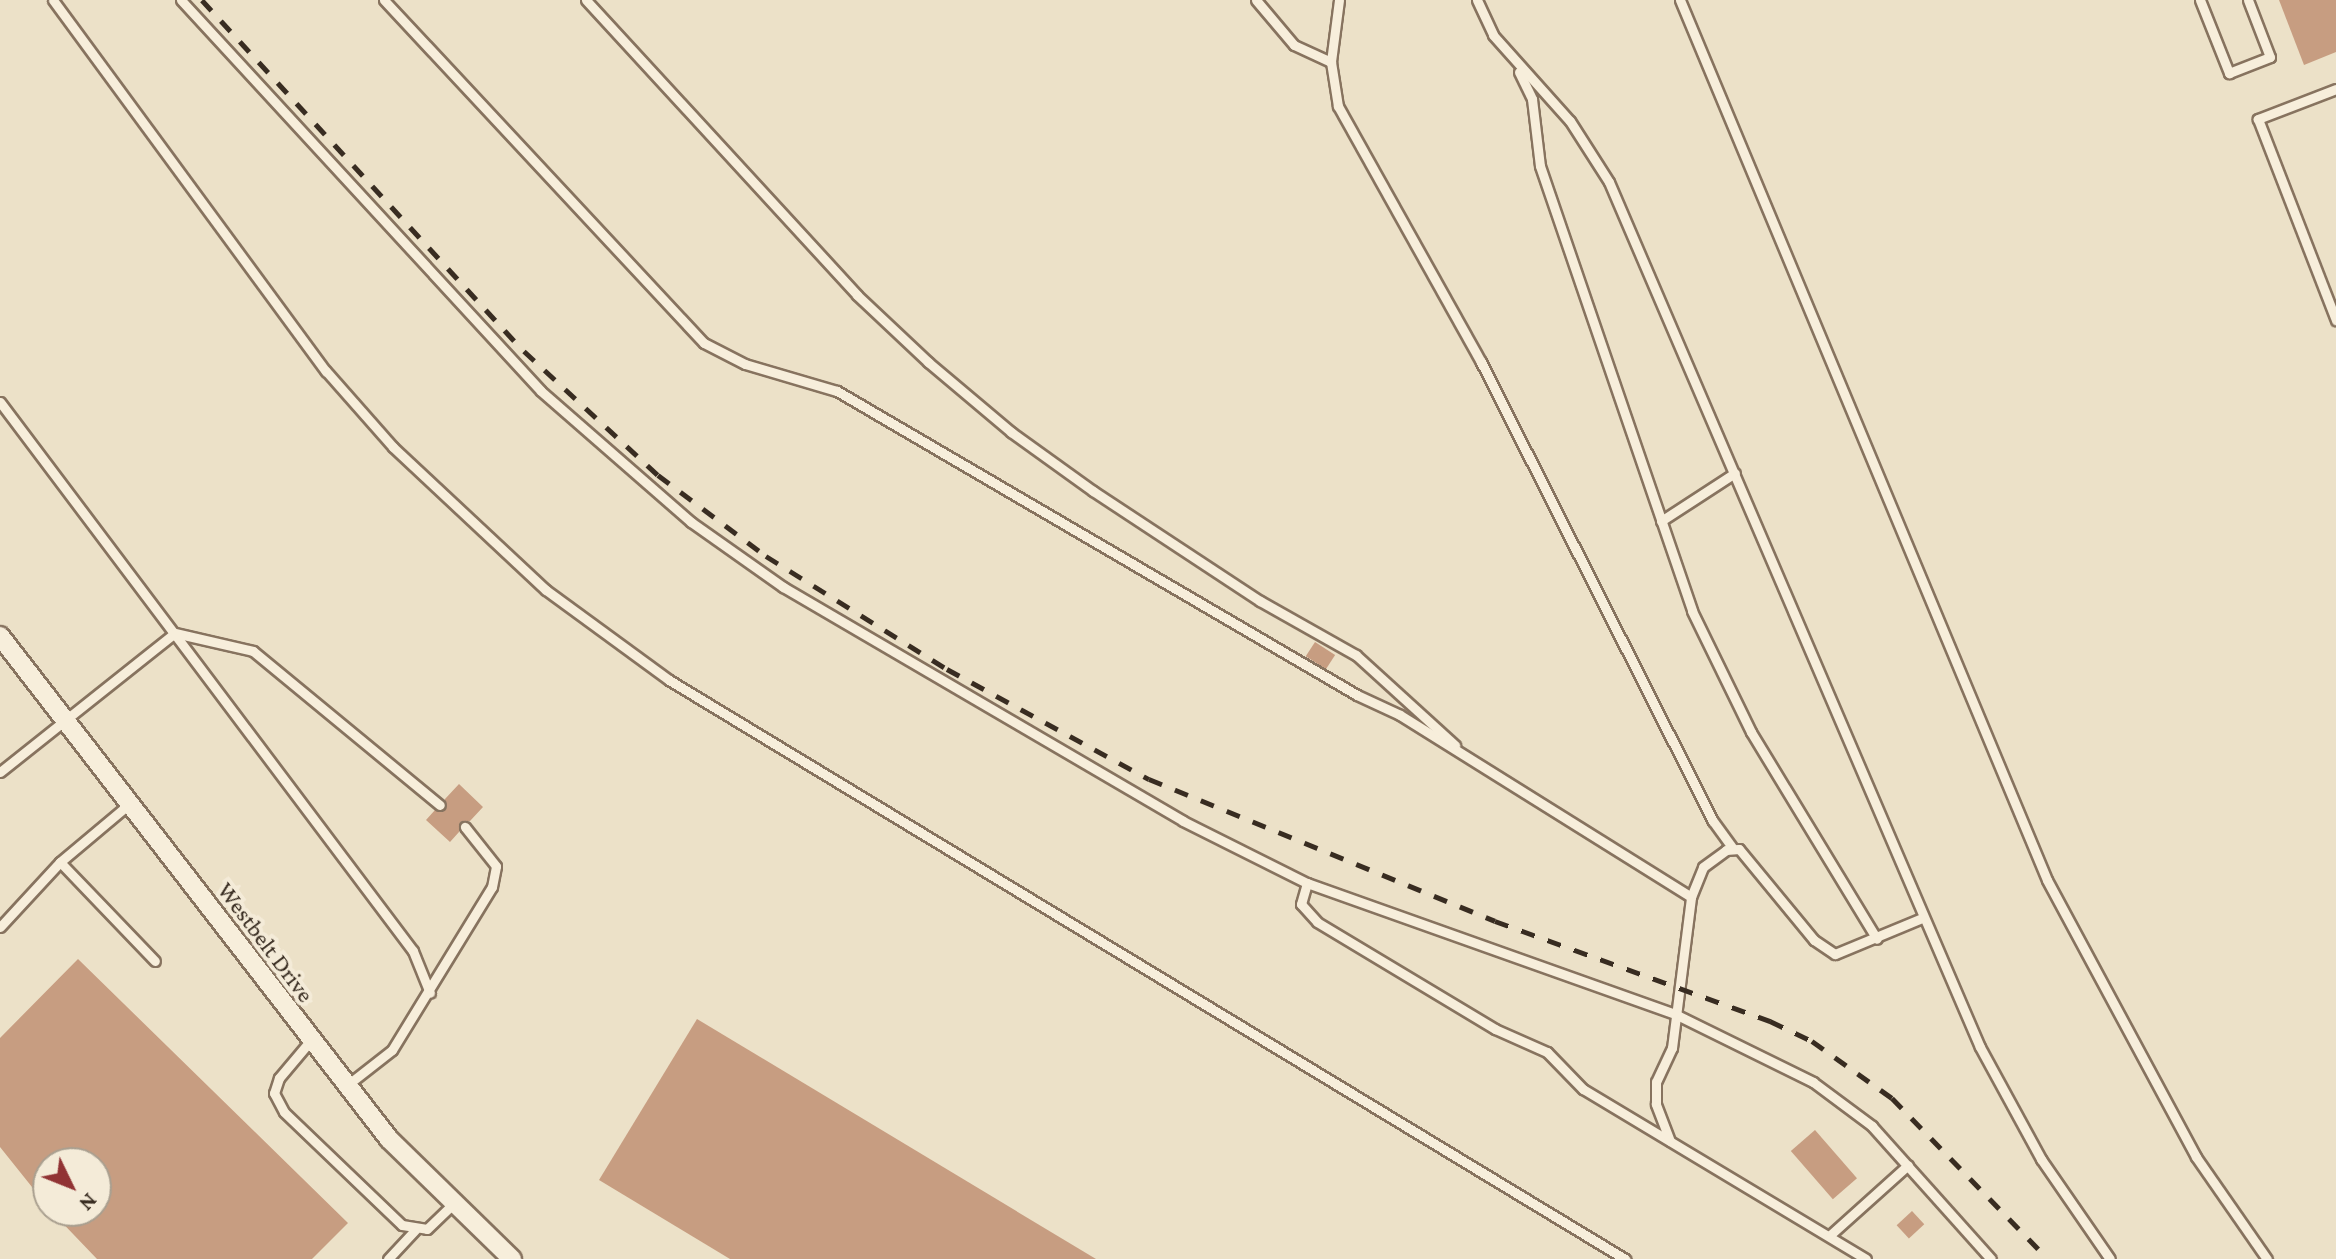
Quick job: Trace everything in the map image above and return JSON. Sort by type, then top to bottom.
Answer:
[{"type":"street","name":"Westbelt Drive","points":[[0,636],[346,1086],[452,1205],[512,1259]]},
{"type":"lane","points":[[53,0],[326,371],[393,447],[546,590],[669,680],[1625,1259]]},
{"type":"lane","points":[[181,0],[541,391],[691,522],[882,649],[1183,821],[1307,883],[1677,1015],[1838,1097],[1908,1165],[1991,1259]]},
{"type":"lane","points":[[384,0],[704,343],[745,364],[837,391],[1467,757],[1691,897]]},
{"type":"lane","points":[[586,0],[857,295],[928,362],[1011,432],[1093,491],[1260,601],[1356,655],[1467,757]]},
{"type":"lane","points":[[1256,0],[1294,45],[1331,62]]},
{"type":"lane","points":[[1339,0],[1331,62],[1338,106],[1481,362],[1713,821],[1733,849],[1751,858],[1825,949],[1846,952],[1922,918]]},
{"type":"lane","points":[[1477,0],[1516,65],[1532,99],[1540,166],[1661,521],[1721,678],[1877,939]]},
{"type":"lane","points":[[1680,0],[2047,880],[2196,1157],[2267,1259]]},
{"type":"lane","points":[[2200,0],[2229,73],[2270,57],[2248,0]]},
{"type":"lane","points":[[1516,65],[1593,151],[1735,473],[1922,918],[2004,1096],[2110,1259]]},
{"type":"lane","points":[[2336,89],[2258,119],[2336,320]]},
{"type":"lane","points":[[0,402],[413,951],[430,993]]},
{"type":"lane","points":[[1661,521],[1735,473]]},
{"type":"lane","points":[[0,772],[175,633]]},
{"type":"lane","points":[[175,633],[253,651],[440,805]]},
{"type":"lane","points":[[0,927],[60,862],[129,804]]},
{"type":"lane","points":[[346,1086],[392,1050],[430,993],[492,887],[496,866],[465,827]]},
{"type":"lane","points":[[1670,1141],[1654,1093],[1672,1048],[1691,897],[1703,867],[1733,849]]},
{"type":"lane","points":[[60,862],[155,961]]},
{"type":"lane","points":[[1307,883],[1301,904],[1310,917],[1495,1029],[1536,1046],[1583,1089],[1866,1259]]},
{"type":"lane","points":[[311,1040],[295,1054],[274,1093],[284,1112],[402,1225],[415,1230],[427,1229],[452,1205]]},
{"type":"lane","points":[[1829,1236],[1908,1165]]},
{"type":"lane","points":[[388,1259],[415,1230]]},
{"type":"building","points":[[2279,0],[2336,0],[2336,52],[2304,65]]},
{"type":"building","points":[[1315,642],[1335,655],[1326,669],[1306,656]]},
{"type":"building","points":[[459,784],[483,807],[470,821],[460,822],[459,832],[450,842],[426,820],[435,810],[445,810],[445,799]]},
{"type":"building","points":[[78,959],[348,1223],[312,1259],[97,1259],[66,1227],[112,1227],[112,1147],[32,1147],[32,1187],[0,1147],[0,1038]]},
{"type":"building","points":[[697,1019],[1096,1259],[730,1259],[599,1180]]},
{"type":"building","points":[[1815,1130],[1857,1178],[1833,1199],[1791,1151]]},
{"type":"building","points":[[1912,1211],[1924,1224],[1909,1238],[1897,1225]]},
{"type":"railway","points":[[202,0],[524,351],[658,475],[766,556],[947,669],[1149,779],[1495,921],[1770,1021],[1812,1041],[1892,1098],[2048,1259]]}]
